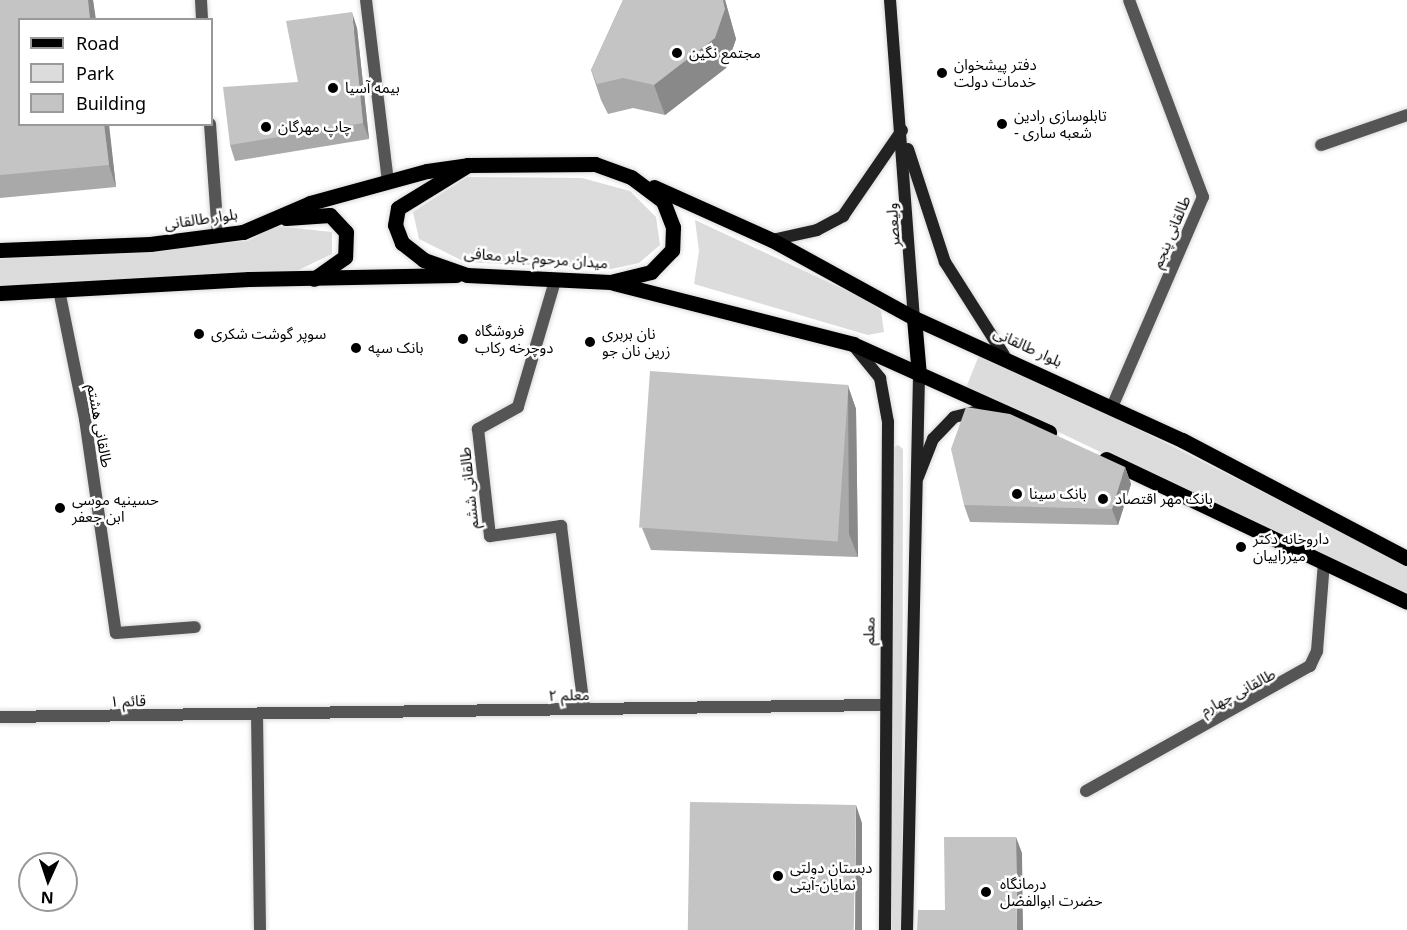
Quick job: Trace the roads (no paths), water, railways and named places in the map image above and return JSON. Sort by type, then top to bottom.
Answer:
[{"type":"main road","name":"ولیعصر","points":[[890,0],[915,318]]},
{"type":"main road","points":[[772,240],[818,230],[843,216],[902,130]]},
{"type":"main road","points":[[902,130],[945,262],[1004,355]]},
{"type":"main road","name":"میدان مرحوم جابر معافی","points":[[595,164],[631,177],[663,201],[673,227],[672,250],[651,272],[610,282],[467,275],[424,260],[402,243],[395,225],[398,208],[468,165],[595,164]]},
{"type":"main road","name":"بلوار طالقانی","points":[[0,250],[218,236],[388,181],[468,165]]},
{"type":"main road","name":"بلوار طالقانی","points":[[631,177],[772,240],[915,318],[1004,355],[1112,406],[1407,558]]},
{"type":"main road","points":[[275,218],[330,215],[346,232],[345,256],[315,279]]},
{"type":"main road","points":[[0,293],[315,279],[467,275]]},
{"type":"main road","points":[[610,282],[853,344],[1069,442]]},
{"type":"main road","points":[[907,930],[912,492],[919,375],[915,318]]},
{"type":"main road","name":"معلم","points":[[853,344],[880,378],[886,398],[882,705],[885,930]]},
{"type":"main road","points":[[912,492],[930,445],[949,421],[994,406]]},
{"type":"main road","points":[[1090,452],[1407,602]]},
{"type":"street","points":[[201,0],[202,18]]},
{"type":"street","points":[[366,0],[388,181]]},
{"type":"street","name":"طالقانی پنجم","points":[[1112,406],[1203,197],[1129,0]]},
{"type":"street","points":[[1322,145],[1407,115]]},
{"type":"street","points":[[210,126],[218,236]]},
{"type":"street","name":"طالقانی ششم","points":[[555,281],[518,407],[478,429],[490,536],[561,526],[584,710]]},
{"type":"street","name":"طالقانی هشتم","points":[[59,290],[85,419],[116,633],[195,627]]},
{"type":"street","name":"طالقانی چهارم","points":[[1086,791],[1310,666],[1317,651],[1324,562]]},
{"type":"street","name":"معلم ٢","points":[[257,714],[882,705]]},
{"type":"street","points":[[257,714],[260,930]]},
{"type":"street","name":"قائم ١","points":[[0,717],[257,714]]},
{"type":"place","name":"مجتمع نگین","points":[[677,53]]},
{"type":"place","name":"دفتر پیشخوان خدمات دولت","points":[[942,73]]},
{"type":"place","name":"بیمه آسیا","points":[[333,88]]},
{"type":"place","name":"تابلوسازی رادین - شعبه ساری","points":[[1002,124]]},
{"type":"place","name":"چاپ مهرگان","points":[[266,127]]},
{"type":"place","name":"سوپر گوشت شکری","points":[[199,334]]},
{"type":"place","name":"فروشگاه دوچرخه رکاب","points":[[463,339]]},
{"type":"place","name":"نان بربری زرین نان جو","points":[[590,342]]},
{"type":"place","name":"بانک سپه","points":[[356,348]]},
{"type":"place","name":"بانک سینا","points":[[1017,494]]},
{"type":"place","name":"بانک مهر اقتصاد","points":[[1103,499]]},
{"type":"place","name":"حسینیه موسی ابن جعفر","points":[[60,508]]},
{"type":"place","name":"داروخانه دکتر میرزاییان","points":[[1241,547]]},
{"type":"place","name":"دبستان دولتی نمایان-آیتی","points":[[778,876]]},
{"type":"place","name":"درمانگاه حضرت ابوالفضل","points":[[986,892]]}]
